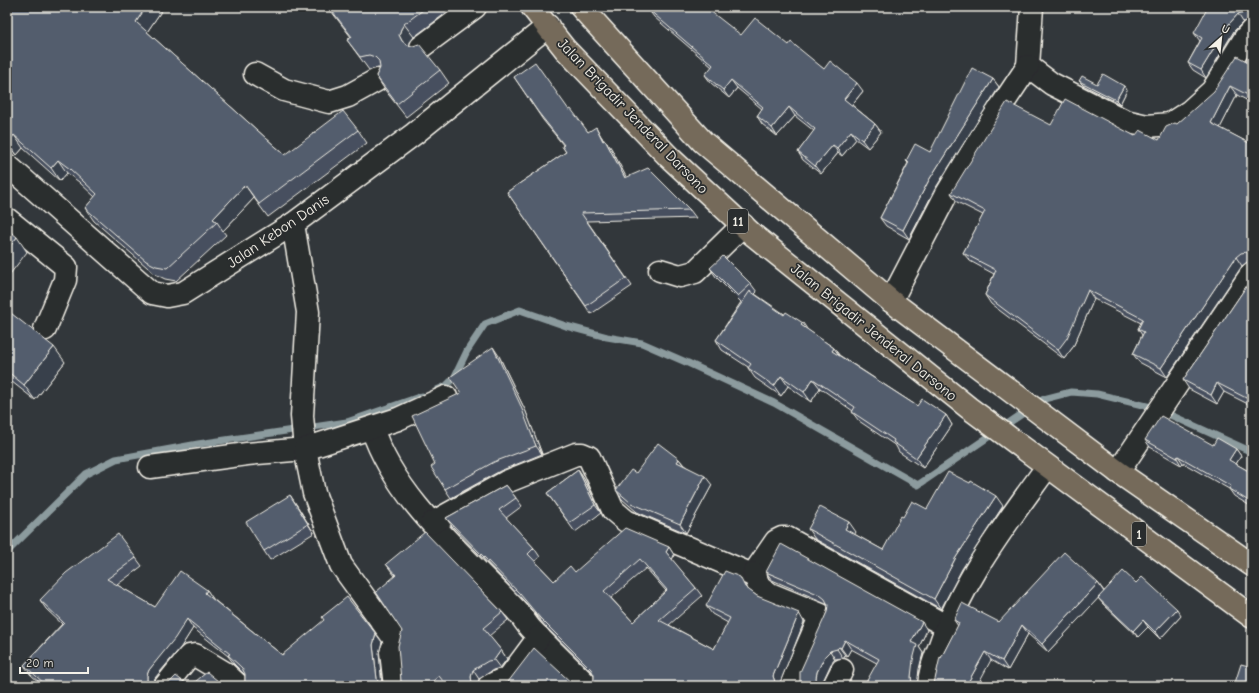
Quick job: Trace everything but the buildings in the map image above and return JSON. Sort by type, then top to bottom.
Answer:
[{"type":"highway","name":"Jalan Brigadir Jenderal Darsono","points":[[532,7],[565,49],[669,157],[743,226],[969,408],[1252,617]]},
{"type":"highway","name":"11","points":[[581,7],[704,142],[891,301],[1118,472]]},
{"type":"highway","points":[[1118,472],[1252,565]]},
{"type":"street","points":[[421,47],[475,7]]},
{"type":"street","points":[[891,301],[946,196],[1028,66],[1032,7]]},
{"type":"street","name":"Jalan Kebon Danis","points":[[7,164],[152,293],[167,296],[183,293],[293,224],[414,134],[548,26]]},
{"type":"street","points":[[1028,66],[1052,84],[1126,121],[1147,126],[1170,124],[1190,111],[1212,91],[1245,38],[1252,30]]},
{"type":"street","points":[[255,74],[284,90],[329,102],[348,96],[377,80]]},
{"type":"street","points":[[7,220],[66,267],[65,280],[45,330]]},
{"type":"street","points":[[293,224],[308,312],[302,416],[304,445],[314,492],[341,565],[396,641],[391,652],[395,686]]},
{"type":"street","points":[[660,270],[680,276],[695,272],[743,226]]},
{"type":"street","points":[[1118,472],[1252,273]]},
{"type":"street","points":[[150,467],[304,445],[372,428],[398,419],[446,397]]},
{"type":"street","points":[[372,428],[376,440],[389,466],[400,483],[432,523],[539,637],[588,686]]},
{"type":"street","points":[[432,523],[506,482],[576,454],[582,454],[589,457],[613,510],[618,516],[626,521],[744,572],[754,573]]},
{"type":"street","points":[[929,686],[931,669],[946,626],[965,586],[1017,507],[1047,466]]},
{"type":"street","points":[[754,573],[776,541],[782,538],[787,538],[946,626]]},
{"type":"street","points":[[754,573],[759,586],[770,594],[821,615],[791,684],[795,686]]},
{"type":"street","points":[[489,686],[499,681],[507,680],[539,637]]},
{"type":"street","points":[[165,686],[189,656],[195,655],[225,673],[239,686]]},
{"type":"waterway","points":[[437,390],[446,386],[454,378],[467,351],[485,324],[520,310],[566,326],[607,337],[642,343],[688,363],[774,403],[918,485],[1044,399],[1071,392],[1097,394],[1155,408],[1252,452]]},
{"type":"waterway","points":[[7,552],[86,474],[116,459],[198,444],[347,422],[422,396]]}]
